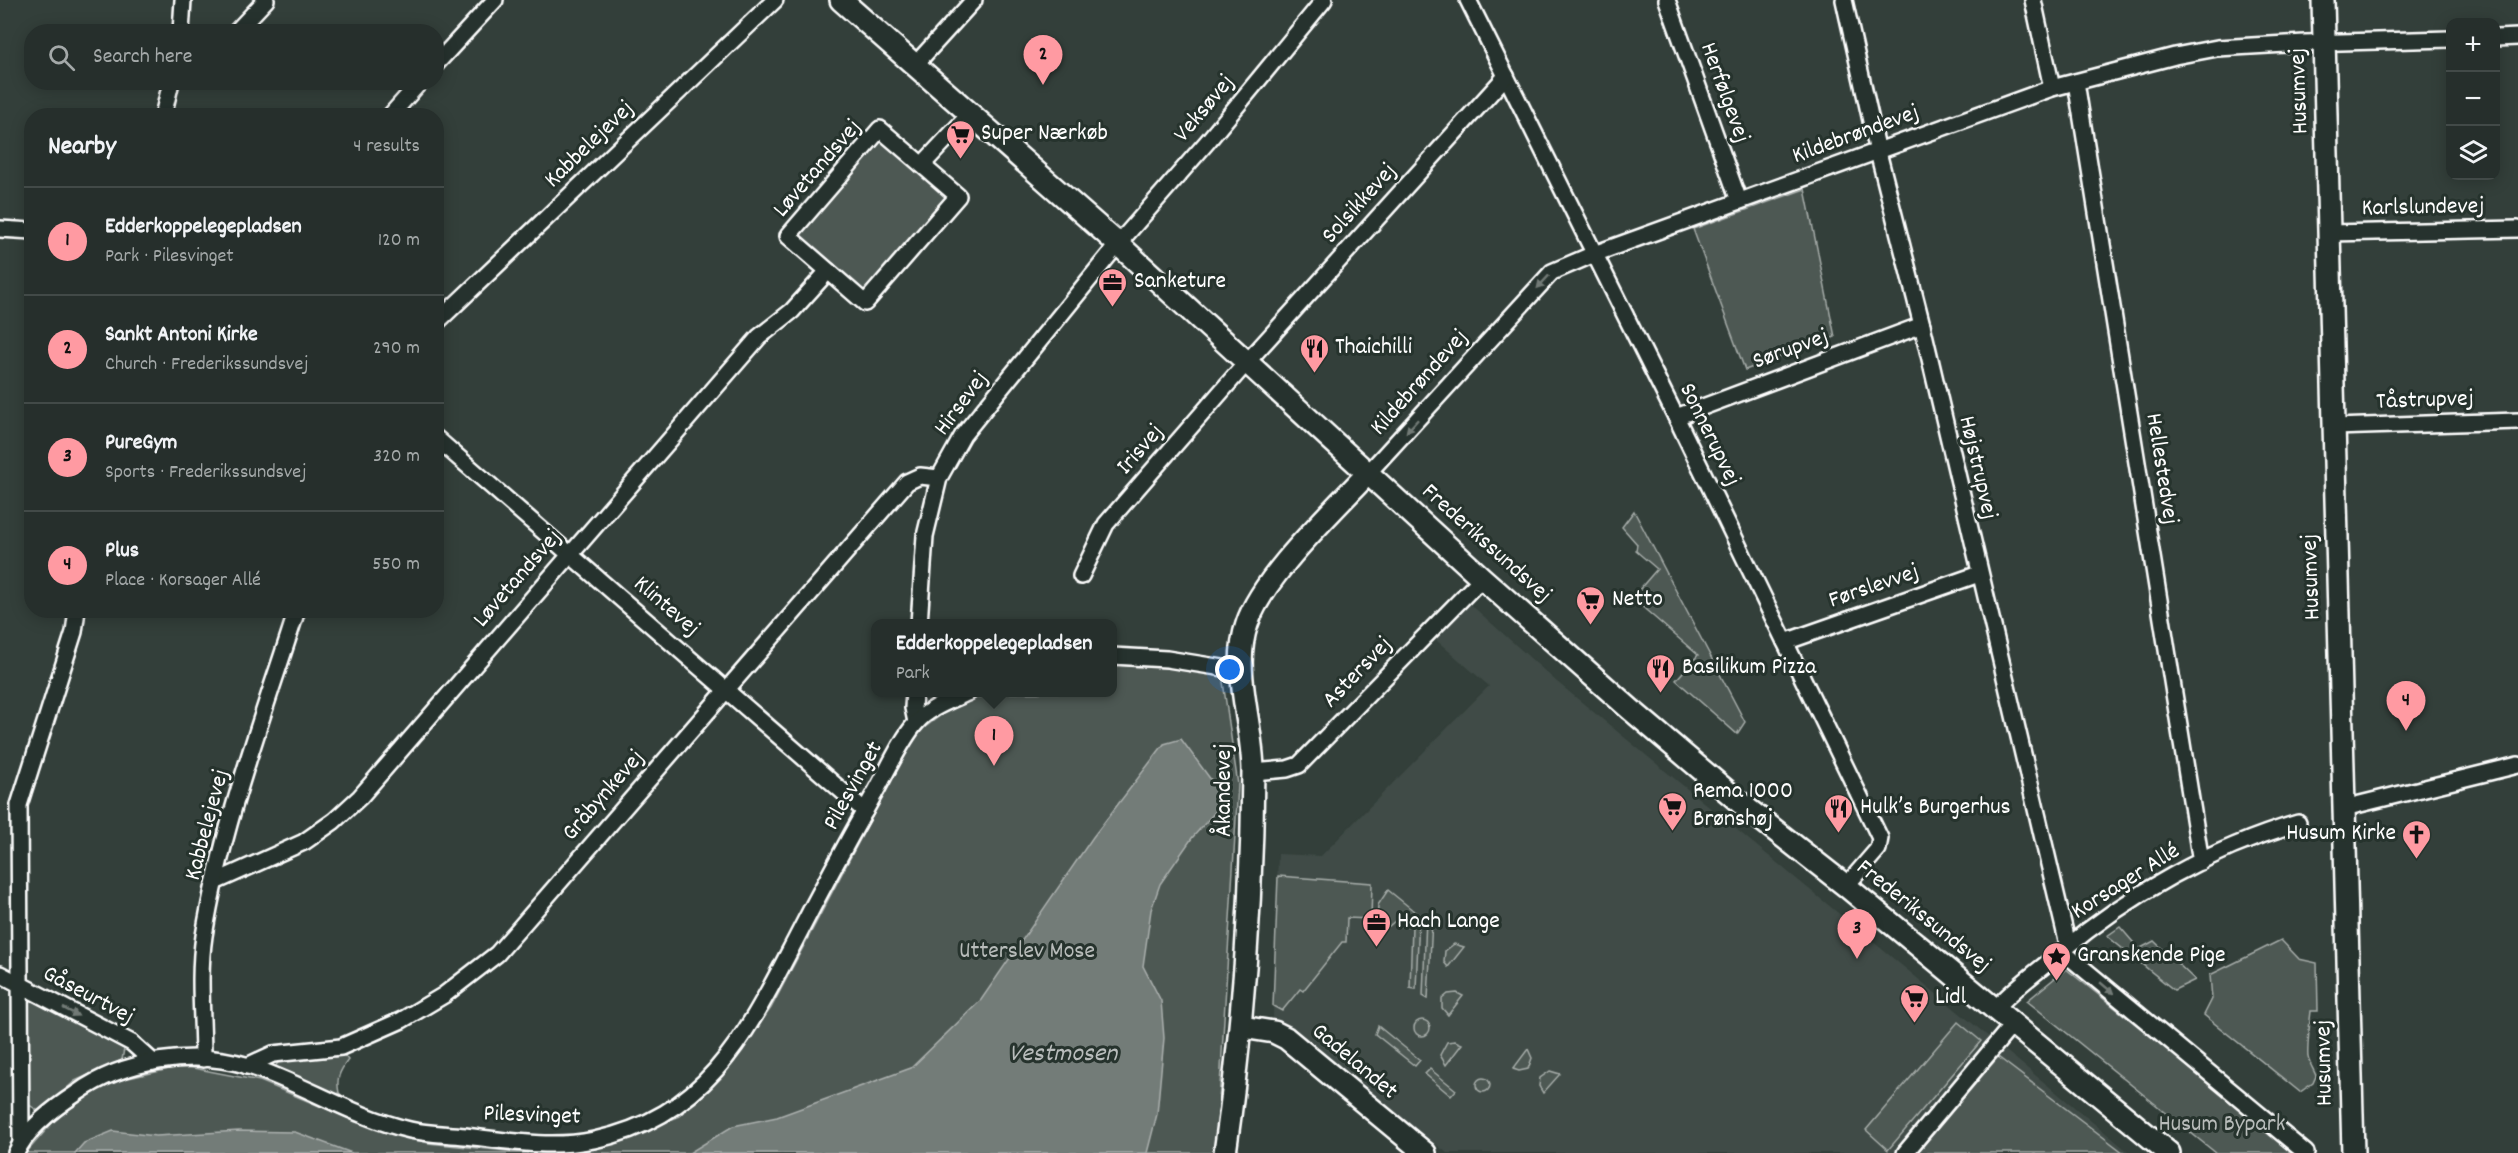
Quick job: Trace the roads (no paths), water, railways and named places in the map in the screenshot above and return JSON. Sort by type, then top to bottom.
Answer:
[{"type":"street","points":[[182,24],[183,0]]},
{"type":"street","points":[[244,24],[266,0]]},
{"type":"street","points":[[444,55],[495,0]]},
{"type":"street","name":"Kabbelejevej","points":[[444,315],[774,0]]},
{"type":"street","name":"Frederikssundsvej","points":[[841,0],[1118,244],[1482,578],[1749,810],[1846,886],[2169,1153]]},
{"type":"street","points":[[914,66],[975,0]]},
{"type":"street","name":"Veksøvej","points":[[1118,244],[1208,141],[1324,0]]},
{"type":"street","name":"Sonnerupvej","points":[[1468,0],[1676,417],[1880,838],[1878,849],[1846,886]]},
{"type":"street","name":"Herfølgevej","points":[[1667,0],[1739,201]]},
{"type":"street","name":"Højstrupvej","points":[[1844,0],[1878,152],[1922,325],[2065,948]]},
{"type":"street","points":[[2033,0],[2052,88]]},
{"type":"street","name":"Husumvej","points":[[2323,0],[2353,1153]]},
{"type":"street","points":[[2500,38],[2518,37]]},
{"type":"street","name":"Kildebrøndevej","points":[[1369,472],[1552,272],[1594,254],[2052,88],[2207,49],[2324,42],[2446,39]]},
{"type":"street","name":"Solsikkevej","points":[[1247,362],[1506,76]]},
{"type":"street","name":"Hellestedvej","points":[[2076,82],[2200,862]]},
{"type":"street","points":[[165,108],[169,90]]},
{"type":"street","points":[[397,108],[413,90]]},
{"type":"street","points":[[922,165],[969,115]]},
{"type":"street","name":"Løvetandsvej","points":[[880,129],[958,196],[865,303],[828,271],[788,236],[880,129]]},
{"type":"street","points":[[0,229],[24,230]]},
{"type":"street","name":"Karlslundevej","points":[[2329,233],[2518,229]]},
{"type":"street","name":"Hirsevej","points":[[919,619],[925,536],[939,478],[963,435],[1118,244]]},
{"type":"street","name":"Løvetandsvej","points":[[215,882],[304,842],[334,821],[360,797],[759,337],[792,311],[828,271]]},
{"type":"street","name":"Sørupvej","points":[[1676,417],[1922,325]]},
{"type":"street","name":"Irisvej","points":[[1081,576],[1106,524],[1247,362]]},
{"type":"street","name":"Tåstrupvej","points":[[2334,427],[2518,421]]},
{"type":"street","name":"Klintevej","points":[[444,445],[865,811]]},
{"type":"street","name":"Åkandevej","points":[[1225,1153],[1242,1027],[1253,772],[1251,732],[1242,671],[1242,646],[1247,624],[1269,582],[1369,472]]},
{"type":"street","name":"Gråbynkevej","points":[[247,1066],[273,1054],[341,1047],[402,1020],[444,995],[497,954],[907,482],[920,476],[939,478]]},
{"type":"street","name":"Førslevvej","points":[[1785,642],[1979,574]]},
{"type":"street","name":"Astersvej","points":[[1253,772],[1287,769],[1299,765],[1482,578]]},
{"type":"street","points":[[19,1147],[19,805],[74,632],[76,618]]},
{"type":"street","name":"Kabbelejevej","points":[[204,1059],[201,966],[215,882],[225,838],[294,618]]},
{"type":"street","points":[[1117,656],[1167,659],[1242,671]]},
{"type":"street","points":[[914,697],[916,722]]},
{"type":"street","name":"Pilesvinget","points":[[19,1147],[55,1108],[82,1089],[124,1069],[153,1062],[204,1059],[247,1066],[360,1114],[410,1130],[530,1144],[567,1145],[631,1131],[693,1093],[721,1065],[749,1027],[865,811],[916,722],[946,702],[959,697]]},
{"type":"street","points":[[2344,808],[2518,765]]},
{"type":"street","name":"Korsager Allé","points":[[1995,1009],[2012,990],[2065,948],[2137,898],[2200,862],[2264,833],[2298,823]]},
{"type":"street","points":[[2065,948],[2306,1153]]},
{"type":"street","name":"Gåseurtvej","points":[[0,974],[132,1043],[153,1062]]},
{"type":"street","points":[[1905,1153],[2013,1024]]},
{"type":"street","name":"Gadelandet","points":[[1242,1027],[1274,1032],[1286,1038],[1425,1153]]},
{"type":"water","name":"Vestmosen","points":[[1181,739],[1217,788],[1216,811],[1192,838],[1160,884],[1151,910],[1143,966],[1161,1001],[1164,1038],[1157,1114],[1147,1153],[689,1153],[733,1126],[777,1117],[911,1068],[981,1000],[1093,837],[1164,744]]},
{"type":"water","points":[[113,1131],[156,1136],[239,1131],[295,1132],[352,1153],[75,1153],[84,1143]]},
{"type":"place","name":"Sankt Antoni Kirke","points":[[1043,85]]},
{"type":"place","name":"Super Nærkøb","points":[[960,160]]},
{"type":"place","name":"Sanketure","points":[[1113,308]]},
{"type":"place","name":"Thaichilli","points":[[1314,374]]},
{"type":"place","name":"Netto","points":[[1591,626]]},
{"type":"place","name":"Basilikum Pizza","points":[[1661,694]]},
{"type":"place","name":"Plus","points":[[2406,731]]},
{"type":"place","name":"Edderkoppelegepladsen","points":[[994,766]]},
{"type":"place","name":"Rema 1000 Brønshøj","points":[[1672,832]]},
{"type":"place","name":"Hulk’s Burgerhus","points":[[1839,834]]},
{"type":"place","name":"Husum Kirke","points":[[2417,860]]},
{"type":"place","name":"Hach Lange","points":[[1376,948]]},
{"type":"place","name":"PureGym","points":[[1857,959]]},
{"type":"place","name":"Granskende Pige","points":[[2056,982]]},
{"type":"place","name":"Lidl","points":[[1914,1024]]},
{"type":"park label","name":"Utterslev Mose","points":[[1027,952]]},
{"type":"park label","name":"Husum Bypark","points":[[2222,1125]]}]
